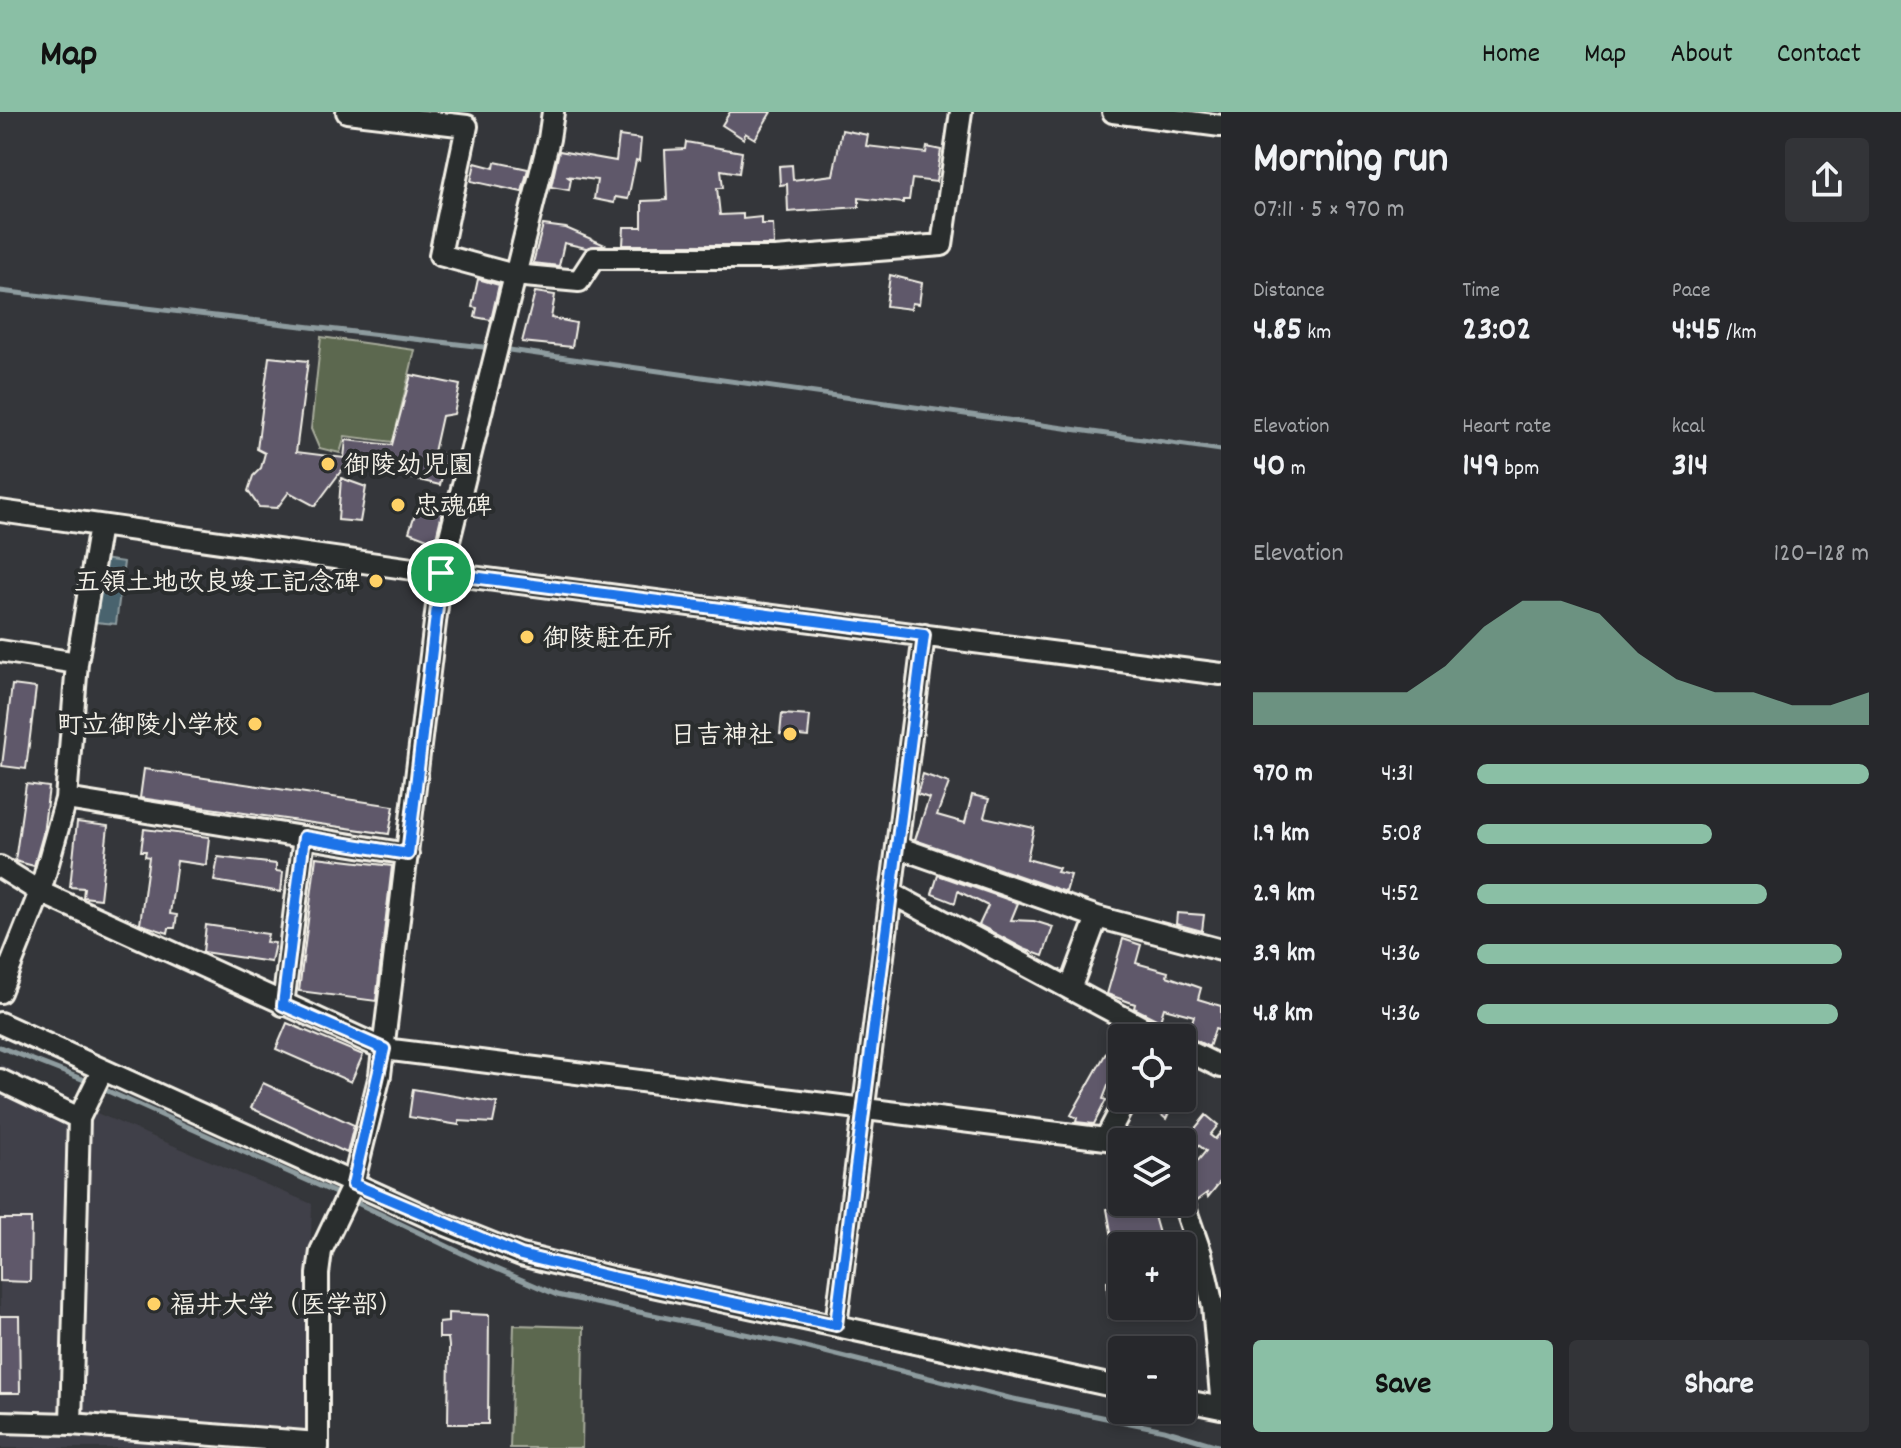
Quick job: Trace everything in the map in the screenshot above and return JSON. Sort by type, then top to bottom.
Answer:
[{"type":"street","points":[[347,112],[467,126],[440,255],[514,275],[579,281],[594,258],[775,258],[942,245],[961,112]]},
{"type":"street","points":[[0,1422],[71,1424],[318,1445],[318,1274],[321,1251],[353,1184],[384,1049],[441,573],[549,139],[553,112]]},
{"type":"street","points":[[1113,112],[1221,126]]},
{"type":"street","points":[[0,511],[441,573],[1221,674]]},
{"type":"street","points":[[0,992],[40,892],[66,799],[77,663],[100,525]]},
{"type":"street","points":[[836,1325],[924,635]]},
{"type":"street","points":[[0,651],[77,663]]},
{"type":"street","points":[[66,799],[408,854]]},
{"type":"street","points":[[283,1005],[304,837]]},
{"type":"street","points":[[897,847],[1097,917],[1221,950]]},
{"type":"street","points":[[0,867],[40,892],[384,1049],[1106,1138],[1120,1112]]},
{"type":"street","points":[[891,893],[1135,1024]]},
{"type":"street","points":[[1070,989],[1097,917]]},
{"type":"street","points":[[0,1023],[353,1184],[521,1255],[1108,1385]]},
{"type":"street","points":[[1196,1055],[1221,1067]]},
{"type":"street","points":[[71,1424],[79,1118],[102,1071]]},
{"type":"street","points":[[0,1080],[79,1118]]},
{"type":"street","points":[[1188,1216],[1217,1305],[1221,1396]]},
{"type":"street","points":[[1196,1403],[1221,1408]]},
{"type":"shaded area","name":"福井大学（医学部）","points":[[0,1064],[99,1114],[312,1204],[304,1448],[0,1448]]},
{"type":"green space","points":[[321,337],[415,350],[393,442],[345,436],[340,453],[319,448],[311,429]]},
{"type":"green space","points":[[514,1325],[584,1327],[582,1448],[510,1448]]},
{"type":"water","points":[[102,559],[124,562],[116,624],[95,622]]},
{"type":"building","points":[[730,112],[771,112],[755,139],[745,133],[744,139],[722,125]]},
{"type":"building","points":[[842,130],[868,135],[866,146],[926,153],[927,147],[941,150],[936,182],[912,179],[909,200],[903,200],[903,203],[859,198],[859,207],[788,212],[787,184],[780,185],[779,166],[792,165],[793,180],[833,175]]},
{"type":"building","points":[[619,136],[641,139],[639,161],[636,160],[628,199],[615,197],[614,203],[594,199],[597,180],[566,176],[571,179],[569,190],[551,187],[559,151],[616,161]]},
{"type":"building","points":[[686,142],[742,152],[739,173],[721,170],[723,188],[717,188],[720,215],[743,214],[743,219],[761,217],[761,224],[773,224],[774,245],[623,245],[624,227],[642,227],[642,201],[667,200],[665,150],[685,149]]},
{"type":"building","points":[[495,162],[528,169],[522,192],[471,181],[475,163],[494,168]]},
{"type":"building","points":[[543,225],[566,228],[605,245],[586,248],[564,243],[559,266],[533,263]]},
{"type":"building","points":[[890,275],[922,283],[919,304],[912,303],[911,309],[886,306]]},
{"type":"building","points":[[478,279],[499,285],[491,320],[475,317],[477,308],[472,307]]},
{"type":"building","points":[[535,292],[555,295],[551,318],[576,323],[572,347],[522,342]]},
{"type":"building","points":[[269,357],[308,361],[296,452],[344,458],[346,440],[392,445],[411,375],[460,385],[454,414],[442,416],[434,452],[447,455],[440,485],[347,463],[315,506],[289,492],[277,508],[259,507],[248,491],[253,476],[261,468],[265,453],[257,449]]},
{"type":"building","points":[[341,478],[366,487],[360,522],[338,520]]},
{"type":"building","points":[[418,505],[442,513],[435,542],[409,532]]},
{"type":"building","points":[[12,685],[36,688],[26,769],[2,766]]},
{"type":"building","points":[[782,714],[810,716],[808,737],[780,734]]},
{"type":"building","points":[[144,769],[394,806],[389,834],[140,798]]},
{"type":"building","points":[[923,774],[949,783],[937,815],[965,823],[972,795],[989,799],[984,817],[1034,828],[1027,859],[1059,868],[1057,872],[1071,875],[1066,892],[915,840],[929,798],[917,794]]},
{"type":"building","points":[[26,784],[49,787],[43,834],[34,866],[15,861]]},
{"type":"building","points":[[77,822],[108,826],[100,899],[83,897],[84,888],[70,887]]},
{"type":"building","points":[[144,829],[209,837],[206,865],[177,861],[170,914],[177,915],[175,928],[169,928],[168,933],[140,924],[149,857],[145,856],[146,851],[141,851]]},
{"type":"building","points":[[218,857],[276,864],[276,871],[283,872],[281,892],[214,881]]},
{"type":"building","points":[[316,857],[392,866],[376,1001],[299,991]]},
{"type":"building","points":[[938,875],[1018,903],[1011,920],[1034,921],[1053,927],[1043,956],[979,925],[988,906],[958,891],[955,903],[932,894]]},
{"type":"building","points":[[1177,913],[1204,915],[1202,931],[1176,924]]},
{"type":"building","points":[[206,925],[268,934],[266,942],[275,943],[271,962],[203,952]]},
{"type":"building","points":[[1123,939],[1141,945],[1136,963],[1168,972],[1167,976],[1201,988],[1198,999],[1221,1006],[1221,1031],[1215,1029],[1209,1047],[1196,1040],[1196,1024],[1191,1024],[1194,1016],[1164,1008],[1160,1021],[1134,1008],[1135,1004],[1107,994]]},
{"type":"building","points":[[287,1023],[363,1055],[351,1082],[276,1049]]},
{"type":"building","points":[[1108,1049],[1108,1086],[1103,1099],[1106,1100],[1094,1124],[1076,1122],[1077,1118],[1071,1115]]},
{"type":"building","points":[[263,1083],[354,1125],[347,1153],[251,1108]]},
{"type":"building","points":[[413,1089],[497,1103],[493,1123],[459,1121],[459,1125],[409,1117]]},
{"type":"building","points":[[1158,1112],[1169,1112],[1166,1119]]},
{"type":"building","points":[[1206,1115],[1218,1125],[1210,1135],[1215,1139],[1221,1132],[1221,1181],[1208,1197],[1207,1193],[1196,1201],[1196,1163],[1206,1151],[1196,1143],[1195,1128]]},
{"type":"building","points":[[1108,1216],[1154,1216],[1158,1232],[1111,1232]]},
{"type":"building","points":[[0,1219],[31,1219],[30,1282],[0,1281]]},
{"type":"building","points":[[448,1313],[489,1315],[488,1424],[448,1424],[449,1346],[448,1338],[439,1338],[439,1323],[448,1322]]},
{"type":"building","points":[[0,1316],[19,1316],[20,1393],[0,1393]]},
{"type":"waterway","points":[[0,291],[492,348]]},
{"type":"waterway","points":[[502,349],[1221,450]]},
{"type":"waterway","points":[[0,1047],[92,1083]]},
{"type":"waterway","points":[[101,1088],[340,1195]]},
{"type":"waterway","points":[[349,1199],[557,1295],[793,1344],[1009,1398],[1164,1430],[1221,1447]]},
{"type":"place","name":"御陵幼児園","points":[[328,464]]},
{"type":"place","name":"忠魂碑","points":[[398,505]]},
{"type":"place","name":"五領土地改良竣工記念碑","points":[[376,581]]},
{"type":"place","name":"御陵駐在所","points":[[527,637]]},
{"type":"place","name":"町立御陵小学校","points":[[255,724]]},
{"type":"place","name":"日吉神社","points":[[790,734]]},
{"type":"place","name":"福井大学（医学部）","points":[[154,1304]]},
{"type":"route","points":[[441,573],[924,635],[836,1325],[521,1255],[353,1184],[384,1049],[283,1005],[304,837],[408,854],[441,573]]}]
